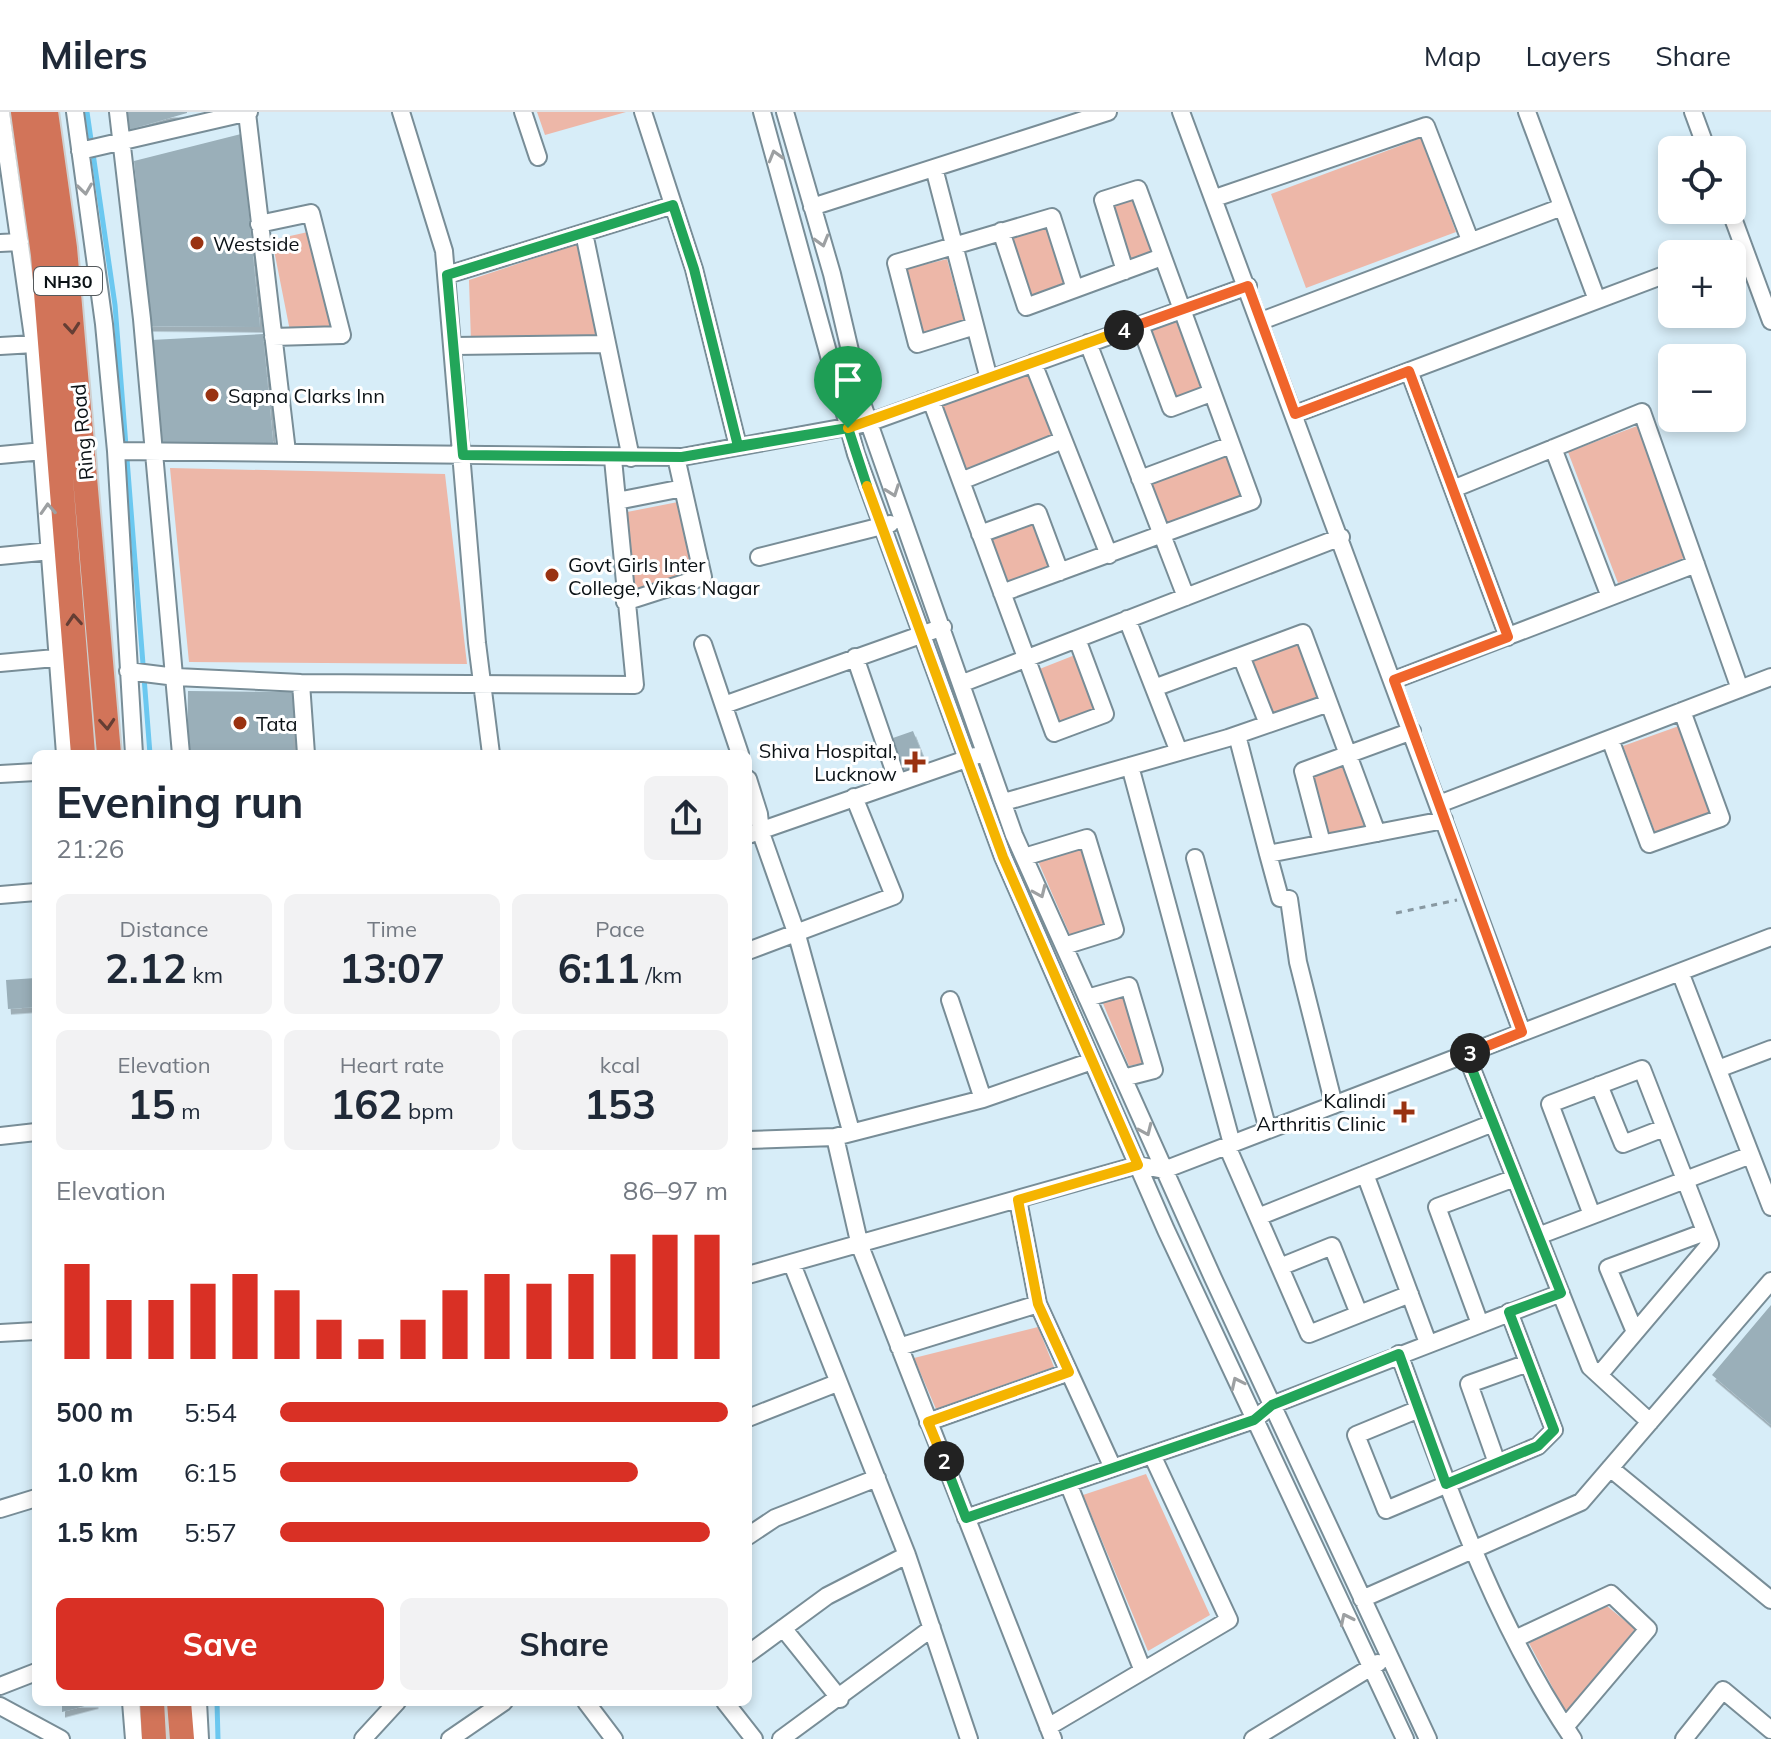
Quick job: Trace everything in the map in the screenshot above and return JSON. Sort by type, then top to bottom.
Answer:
[{"type":"highway","name":"Ring Road","points":[[16,117],[43,255],[68,657],[82,750]]},
{"type":"highway","name":"Ring Road","points":[[16,117],[65,248],[109,750]]},
{"type":"highway","points":[[152,1706],[154,1739]]},
{"type":"highway","points":[[179,1706],[182,1739]]},
{"type":"street","points":[[75,112],[86,149],[104,324],[176,677],[181,750]]},
{"type":"street","points":[[118,112],[132,451],[134,750]]},
{"type":"street","points":[[86,149],[248,112],[287,452]]},
{"type":"street","points":[[401,112],[444,251],[455,346],[477,643],[485,684],[491,750]]},
{"type":"street","points":[[523,112],[538,157]]},
{"type":"street","points":[[643,112],[694,269],[738,446]]},
{"type":"street","points":[[762,112],[848,428],[881,527],[1003,857],[1254,1420],[1405,1739]]},
{"type":"street","points":[[785,112],[868,423],[1024,857],[1164,1170],[1428,1739]]},
{"type":"street","points":[[1181,112],[1522,1032]]},
{"type":"street","points":[[1527,112],[1597,300]]},
{"type":"street","points":[[1693,112],[1702,136]]},
{"type":"street","points":[[812,207],[1101,113]]},
{"type":"street","points":[[16,117],[20,242],[53,450],[51,551],[68,657],[65,750]]},
{"type":"street","points":[[1215,198],[1426,126],[1470,240]]},
{"type":"street","points":[[934,168],[989,379]]},
{"type":"street","points":[[1002,593],[1252,501],[1138,189],[1103,200],[1125,271]]},
{"type":"street","points":[[447,275],[673,205]]},
{"type":"street","points":[[1261,321],[1562,207]]},
{"type":"street","points":[[259,224],[311,213],[342,335],[273,337]]},
{"type":"street","points":[[975,326],[917,344],[896,263],[1052,217],[1075,289]]},
{"type":"street","points":[[1001,231],[1026,307],[1162,257]]},
{"type":"street","points":[[584,233],[631,458]]},
{"type":"street","points":[[0,243],[20,242]]},
{"type":"street","points":[[1746,253],[1771,321]]},
{"type":"street","points":[[1295,414],[1658,277]]},
{"type":"street","points":[[132,451],[613,459],[676,457],[868,423],[1248,286]]},
{"type":"street","points":[[1140,325],[1171,408],[1211,393]]},
{"type":"street","points":[[1088,343],[1186,597]]},
{"type":"street","points":[[0,346],[34,344]]},
{"type":"street","points":[[455,346],[607,344]]},
{"type":"street","points":[[1033,363],[1109,555]]},
{"type":"street","points":[[1409,371],[1508,637]]},
{"type":"street","points":[[931,400],[1054,733],[1105,714],[1077,639]]},
{"type":"street","points":[[1453,489],[1642,412],[1740,689]]},
{"type":"street","points":[[961,481],[1063,440]]},
{"type":"street","points":[[1140,479],[1231,445]]},
{"type":"street","points":[[1553,448],[1610,597]]},
{"type":"street","points":[[0,455],[53,450]]},
{"type":"street","points":[[625,602],[703,577],[676,457]]},
{"type":"street","points":[[133,671],[176,677],[301,683],[635,685],[613,459]]},
{"type":"street","points":[[617,501],[683,488]]},
{"type":"street","points":[[980,534],[1038,513],[1060,572]]},
{"type":"street","points":[[759,557],[904,521]]},
{"type":"street","points":[[963,683],[1341,537]]},
{"type":"street","points":[[0,556],[51,551]]},
{"type":"street","points":[[1394,680],[1696,564]]},
{"type":"street","points":[[1127,619],[1179,752]]},
{"type":"street","points":[[724,705],[943,627]]},
{"type":"street","points":[[1154,688],[1303,633],[1377,833]]},
{"type":"street","points":[[703,644],[739,750]]},
{"type":"street","points":[[1241,656],[1268,724]]},
{"type":"street","points":[[0,663],[68,657]]},
{"type":"street","points":[[855,657],[898,782]]},
{"type":"street","points":[[1268,854],[1377,833],[1442,812],[1610,739],[1771,677]]},
{"type":"street","points":[[301,683],[306,750]]},
{"type":"street","points":[[1004,802],[1237,735],[1329,703]]},
{"type":"street","points":[[1610,739],[1649,844],[1721,818],[1682,711]]},
{"type":"street","points":[[1322,843],[1303,771],[1412,731]]},
{"type":"street","points":[[1237,735],[1280,898],[1289,899],[1298,962],[1334,1105]]},
{"type":"street","points":[[988,751],[754,834],[797,935],[843,1134],[860,1246],[1050,1733],[1143,1671],[1229,1620],[1152,1455]]},
{"type":"street","points":[[1130,766],[1230,1145],[1309,1334],[1410,1294]]},
{"type":"street","points":[[0,774],[32,772]]},
{"type":"street","points":[[752,950],[894,896],[854,797]]},
{"type":"street","points":[[1024,857],[1087,838],[1115,930],[1064,946]]},
{"type":"street","points":[[1195,858],[1268,1130]]},
{"type":"street","points":[[0,895],[32,892]]},
{"type":"street","points":[[752,1274],[860,1246],[1138,1165],[1164,1170],[1771,937]]},
{"type":"street","points":[[1680,972],[1771,1207]]},
{"type":"street","points":[[1087,998],[1129,986],[1154,1070],[1123,1078]]},
{"type":"street","points":[[950,1000],[983,1099]]},
{"type":"street","points":[[1718,1069],[1771,1049]]},
{"type":"street","points":[[1466,1054],[1590,1367],[1650,1422]]},
{"type":"street","points":[[752,1140],[843,1134],[983,1099],[1092,1061]]},
{"type":"street","points":[[1592,1215],[1550,1104],[1642,1069],[1710,1244],[1599,1375]]},
{"type":"street","points":[[1599,1085],[1623,1144],[1664,1128]]},
{"type":"street","points":[[1258,1217],[1493,1123]]},
{"type":"street","points":[[0,1136],[32,1132]]},
{"type":"street","points":[[1538,1236],[1751,1155]]},
{"type":"street","points":[[1365,1174],[1428,1343]]},
{"type":"street","points":[[1480,1324],[1437,1207],[1515,1178]]},
{"type":"street","points":[[1018,1200],[1038,1304],[1113,1468]]},
{"type":"street","points":[[1635,1332],[1608,1268],[1705,1232]]},
{"type":"street","points":[[1280,1267],[1332,1246],[1359,1314]]},
{"type":"street","points":[[792,1264],[907,1555],[969,1739]]},
{"type":"street","points":[[1362,1599],[1581,1502],[1771,1281]]},
{"type":"street","points":[[966,1518],[1254,1420],[1272,1405],[1561,1293]]},
{"type":"street","points":[[899,1347],[1038,1304]]},
{"type":"street","points":[[1419,1409],[1356,1435],[1386,1510],[1538,1446],[1554,1430],[1509,1312]]},
{"type":"street","points":[[0,1333],[32,1331]]},
{"type":"street","points":[[1399,1354],[1471,1551],[1515,1639],[1569,1733],[1648,1629],[1611,1594],[1515,1639]]},
{"type":"street","points":[[1497,1463],[1469,1384],[1528,1363]]},
{"type":"street","points":[[928,1422],[1069,1372]]},
{"type":"street","points":[[752,1416],[837,1383]]},
{"type":"street","points":[[1610,1468],[1771,1600]]},
{"type":"street","points":[[752,1533],[775,1518],[877,1478]]},
{"type":"street","points":[[1068,1483],[1143,1671]]},
{"type":"street","points":[[0,1509],[32,1499]]},
{"type":"street","points":[[752,1651],[827,1596],[907,1555]]},
{"type":"street","points":[[783,1628],[840,1699]]},
{"type":"street","points":[[781,1739],[840,1699],[932,1628]]},
{"type":"street","points":[[1253,1739],[1272,1734],[1389,1657]]},
{"type":"street","points":[[0,1686],[32,1674]]},
{"type":"street","points":[[1684,1739],[1723,1690],[1771,1730]]},
{"type":"street","points":[[0,1706],[61,1739]]},
{"type":"street","points":[[131,1706],[134,1739]]},
{"type":"street","points":[[198,1706],[200,1739]]},
{"type":"street","points":[[363,1739],[393,1706]]},
{"type":"street","points":[[450,1739],[498,1706]]},
{"type":"street","points":[[589,1706],[614,1739]]},
{"type":"street","points":[[728,1706],[754,1739]]},
{"type":"path","points":[[1396,913],[1472,896]]},
{"type":"shaded area","points":[[537,112],[626,112],[545,135]]},
{"type":"shaded area","points":[[1421,138],[1456,232],[1306,288],[1271,194]]},
{"type":"shaded area","points":[[1136,194],[1156,253],[1129,263],[1108,204]]},
{"type":"shaded area","points":[[1048,224],[1068,284],[1029,296],[1009,236]]},
{"type":"shaded area","points":[[308,232],[334,329],[290,331],[272,240]]},
{"type":"shaded area","points":[[581,243],[598,341],[471,342],[469,280]]},
{"type":"shaded area","points":[[947,259],[965,325],[921,337],[903,270]]},
{"type":"shaded area","points":[[1177,321],[1204,387],[1174,399],[1147,332]]},
{"type":"shaded area","points":[[1029,371],[1055,437],[965,472],[940,405]]},
{"type":"shaded area","points":[[1637,426],[1687,557],[1618,583],[1568,452]]},
{"type":"shaded area","points":[[1228,453],[1244,495],[1168,525],[1151,482]]},
{"type":"shaded area","points":[[170,468],[445,474],[467,664],[189,662]]},
{"type":"shaded area","points":[[678,502],[694,576],[631,595],[622,513]]},
{"type":"shaded area","points":[[1034,522],[1050,565],[1008,581],[991,538]]},
{"type":"shaded area","points":[[1298,642],[1320,699],[1270,717],[1248,660]]},
{"type":"shaded area","points":[[1075,655],[1097,709],[1059,725],[1037,670]]},
{"type":"shaded area","points":[[1679,726],[1711,812],[1655,832],[1623,746]]},
{"type":"shaded area","points":[[1346,762],[1369,828],[1325,838],[1309,774]]},
{"type":"shaded area","points":[[1082,845],[1106,925],[1070,935],[1038,861]]},
{"type":"shaded area","points":[[1123,995],[1143,1063],[1129,1066],[1102,1001]]},
{"type":"shaded area","points":[[1038,1327],[1054,1367],[936,1409],[914,1358]]},
{"type":"shaded area","points":[[1146,1474],[1210,1615],[1148,1651],[1083,1495]]},
{"type":"shaded area","points":[[1607,1606],[1635,1629],[1566,1713],[1529,1643]]},
{"type":"building","points":[[124,112],[187,112],[187,113],[128,130]]},
{"type":"building","name":"Westside","points":[[241,134],[260,327],[150,326],[134,161]]},
{"type":"building","name":"Sapna Clarks Inn","points":[[263,334],[274,452],[161,450],[151,340]]},
{"type":"building","name":"Tata","points":[[188,691],[293,692],[293,750],[187,750]]},
{"type":"building","points":[[913,731],[927,766],[906,774],[893,738]]},
{"type":"building","points":[[32,978],[32,1007],[8,1009],[6,980]]},
{"type":"building","points":[[1771,1305],[1771,1425],[1712,1375]]},
{"type":"building","points":[[62,1706],[85,1706],[62,1712]]},
{"type":"waterway","points":[[87,112],[115,305],[150,750]]},
{"type":"waterway","points":[[217,1706],[218,1739]]},
{"type":"place","name":"Westside","points":[[197,243]]},
{"type":"place","name":"Sapna Clarks Inn","points":[[212,395]]},
{"type":"place","name":"Govt Girls Inter College, Vikas Nagar","points":[[552,575]]},
{"type":"place","name":"Tata","points":[[240,723]]},
{"type":"place","name":"Shiva Hospital, Lucknow","points":[[915,762]]},
{"type":"place","name":"Kalindi Arthritis Clinic","points":[[1404,1112]]},
{"type":"route","points":[[848,428],[682,457],[595,459],[463,455],[447,275],[673,205],[694,269],[738,446],[848,428],[1003,857],[1138,1165],[1018,1200],[1038,1304],[1069,1372],[928,1422],[966,1518],[1254,1420],[1272,1405],[1399,1354],[1446,1484],[1538,1446],[1554,1430],[1509,1312],[1561,1293],[1466,1054],[1522,1032],[1394,680],[1508,637],[1409,371],[1295,414],[1248,286],[848,428]]}]
